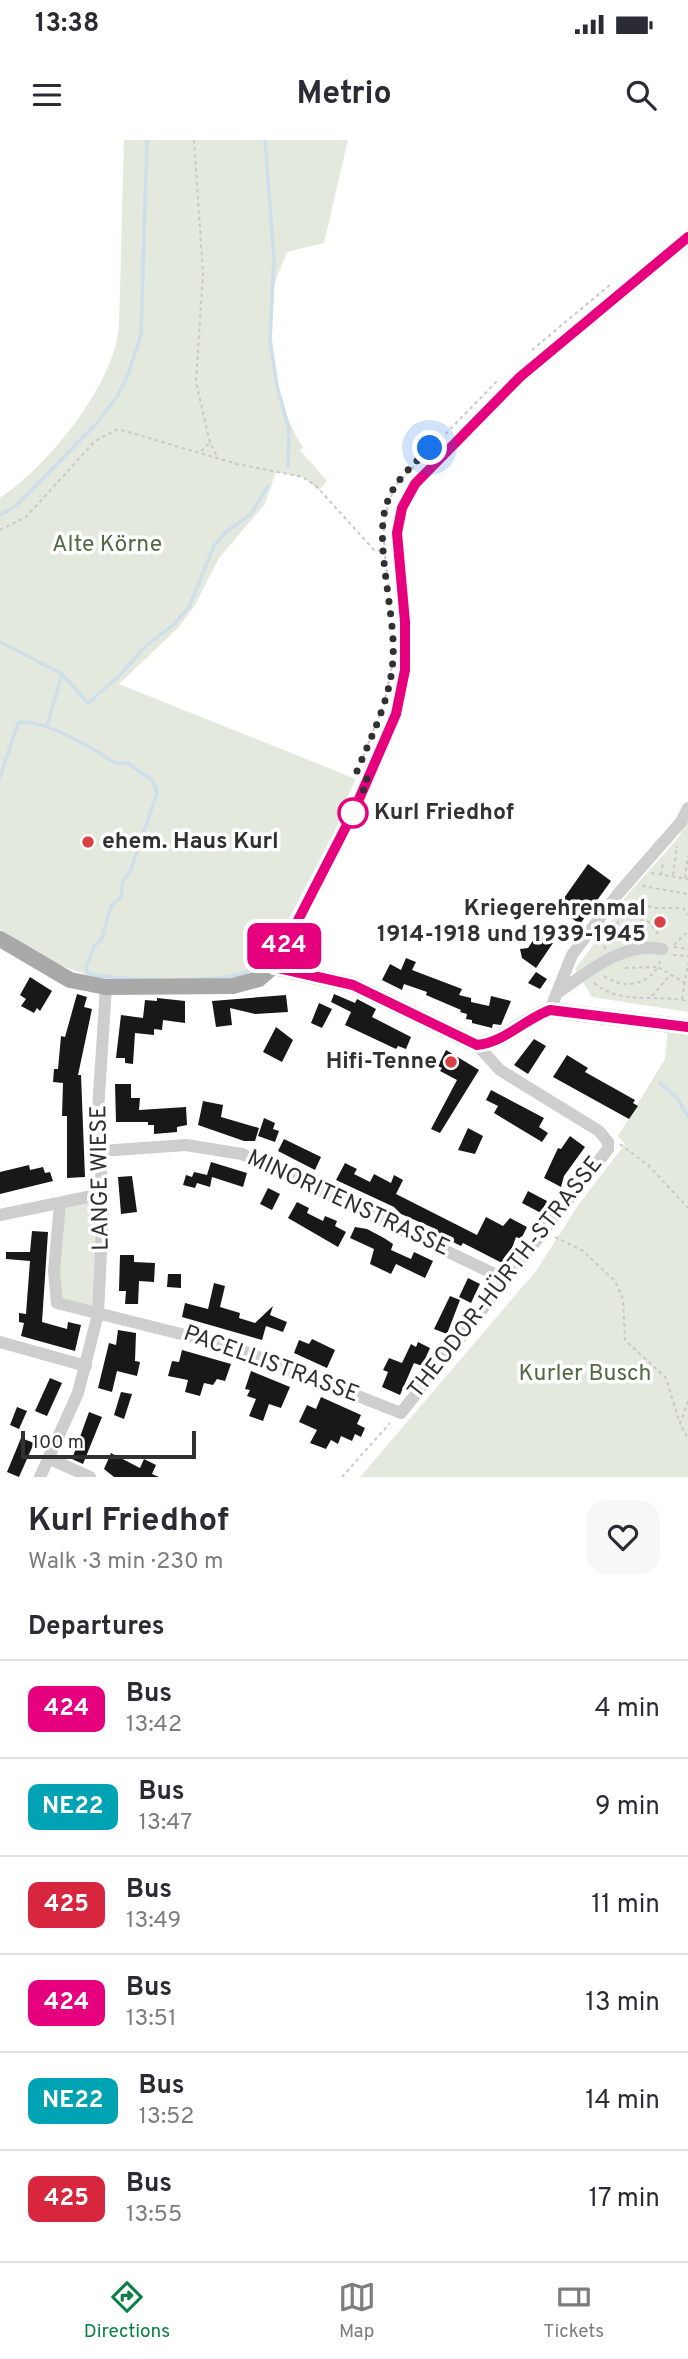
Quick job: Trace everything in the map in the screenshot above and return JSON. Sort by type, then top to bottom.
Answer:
[{"type":"main road","points":[[0,939],[70,980],[106,988],[233,986],[259,979],[274,967],[353,985],[477,1045],[496,1041],[529,1019],[550,1010],[688,1027]]},
{"type":"street","points":[[274,967],[353,813],[396,714],[405,670],[405,622],[397,540],[402,508],[415,484],[451,444],[520,377],[688,237]]},
{"type":"street","points":[[550,1010],[572,955],[628,882],[681,822],[688,808]]},
{"type":"street","points":[[556,993],[625,952],[652,947],[662,949]]},
{"type":"street","name":"LANGE WIESE","points":[[40,1477],[69,1418],[86,1366],[98,1314],[103,1249],[99,1111],[106,988]]},
{"type":"street","points":[[477,1045],[500,1070],[599,1131],[608,1142]]},
{"type":"street","name":"THEODOR-HÜRTH-STRASSE","points":[[401,1413],[604,1155],[608,1142]]},
{"type":"street","name":"MINORITENSTRASSE","points":[[101,1151],[186,1145],[243,1154],[507,1280]]},
{"type":"street","points":[[0,1215],[102,1194]]},
{"type":"street","name":"PACELLISTRASSE","points":[[60,1203],[54,1271],[58,1303],[233,1347],[401,1413]]},
{"type":"street","points":[[0,1342],[86,1366]]},
{"type":"street","points":[[50,1459],[90,1477]]},
{"type":"path","points":[[194,140],[203,272],[196,382],[211,443],[218,458]]},
{"type":"path","points":[[524,358],[613,283]]},
{"type":"path","points":[[390,598],[384,551],[386,503],[397,484],[505,374]]},
{"type":"path","points":[[0,530],[26,517],[95,441],[118,429],[218,458],[303,477],[316,486],[374,550],[384,551],[397,540]]},
{"type":"path","points":[[201,452],[211,443]]},
{"type":"path","points":[[362,760],[384,704],[393,660]]},
{"type":"path","points":[[673,877],[678,842]]},
{"type":"path","points":[[651,873],[687,878],[688,856]]},
{"type":"path","points":[[661,875],[663,858]]},
{"type":"path","points":[[628,882],[688,894]]},
{"type":"path","points":[[688,915],[678,907],[656,908],[638,902],[629,905],[622,920],[606,938],[594,983],[615,996],[652,996],[688,1001]]},
{"type":"path","points":[[597,967],[606,978],[631,984],[645,982],[658,967],[662,949],[658,932],[649,922],[642,920],[636,924],[625,952]]},
{"type":"path","points":[[688,931],[687,937],[671,947],[688,948]]},
{"type":"path","points":[[662,949],[679,957],[688,956]]},
{"type":"path","points":[[682,1000],[688,963]]},
{"type":"path","points":[[597,967],[658,967],[685,983]]},
{"type":"path","points":[[652,996],[671,974]]},
{"type":"path","points":[[608,1142],[620,1144],[649,1166],[688,1208]]},
{"type":"path","points":[[547,1229],[563,1243],[583,1251],[615,1281],[623,1300],[622,1328],[625,1340],[666,1378],[680,1424],[688,1438]]},
{"type":"path","points":[[680,1424],[688,1401]]},
{"type":"path","points":[[342,1477],[401,1413]]},
{"type":"green space","points":[[124,140],[348,140],[324,243],[287,252],[275,283],[272,307],[275,370],[285,411],[303,447],[300,450],[327,481],[319,490],[303,477],[276,472],[265,504],[219,558],[195,605],[179,627],[119,684],[356,779],[338,816],[338,825],[267,961],[253,973],[237,978],[95,978],[51,962],[0,929],[0,498],[38,466],[76,422],[92,398],[114,349],[119,326]]},
{"type":"green space","points":[[688,820],[688,1012],[592,997],[575,969],[626,902],[623,900],[678,838]]},
{"type":"green space","name":"Kurler Busch","points":[[668,1026],[688,1034],[688,1477],[360,1477],[536,1271],[579,1204],[625,1144],[618,1136],[665,1059]]},
{"type":"green space","points":[[102,1194],[98,1314],[58,1303],[60,1203]]},
{"type":"building","points":[[588,864],[611,881],[580,924],[557,908]]},
{"type":"building","points":[[538,933],[553,943],[536,968],[522,958],[520,949],[528,948]]},
{"type":"building","points":[[406,958],[416,962],[412,970],[462,989],[459,995],[471,998],[471,1002],[489,1006],[491,996],[511,1001],[501,1025],[493,1024],[492,1028],[472,1023],[472,1020],[466,1019],[467,1014],[426,995],[427,992],[404,984],[402,990],[382,980],[390,964],[401,970]]},
{"type":"building","points":[[536,972],[547,979],[540,989],[528,983]]},
{"type":"building","points":[[30,977],[52,991],[40,1011],[37,1008],[34,1013],[21,1006],[26,999],[20,995]]},
{"type":"building","points":[[77,994],[87,997],[84,1007],[92,1009],[78,1075],[81,1075],[85,1177],[67,1178],[67,1116],[62,1116],[63,1083],[53,1082],[54,1069],[58,1069],[61,1036],[65,1037]]},
{"type":"building","points":[[334,994],[355,1003],[357,999],[376,1009],[372,1017],[411,1037],[406,1049],[398,1046],[396,1049],[345,1025],[351,1012],[331,1002]]},
{"type":"building","points":[[286,995],[288,1012],[255,1014],[230,1008],[232,1025],[216,1027],[212,1001]]},
{"type":"building","points":[[157,998],[185,1001],[185,1023],[163,1020],[162,1030],[154,1029],[154,1035],[135,1033],[133,1064],[125,1063],[125,1058],[116,1058],[121,1015],[143,1018],[145,1000],[157,1001]]},
{"type":"building","points":[[319,1003],[332,1009],[322,1028],[311,1023]]},
{"type":"building","points":[[276,1027],[293,1040],[282,1062],[263,1052]]},
{"type":"building","points":[[534,1039],[546,1046],[528,1074],[514,1065]]},
{"type":"building","points":[[446,1050],[479,1070],[440,1133],[431,1129],[457,1080],[440,1071],[442,1068],[438,1066]]},
{"type":"building","points":[[567,1055],[588,1068],[585,1072],[635,1100],[633,1103],[638,1106],[629,1119],[553,1077]]},
{"type":"building","points":[[115,1084],[131,1084],[131,1098],[140,1098],[139,1110],[186,1107],[187,1125],[177,1127],[177,1132],[154,1134],[154,1125],[148,1125],[148,1122],[116,1122]]},
{"type":"building","points":[[491,1090],[544,1118],[539,1127],[548,1133],[542,1142],[494,1113],[498,1106],[486,1100]]},
{"type":"building","points":[[203,1101],[223,1105],[221,1117],[259,1128],[255,1141],[244,1141],[198,1125]]},
{"type":"building","points":[[264,1118],[275,1123],[273,1129],[279,1131],[275,1142],[258,1136]]},
{"type":"building","points":[[468,1128],[483,1136],[475,1154],[458,1150]]},
{"type":"building","points":[[570,1136],[585,1147],[564,1176],[561,1187],[544,1178],[558,1148],[561,1149]]},
{"type":"building","points":[[284,1139],[321,1157],[315,1170],[278,1151]]},
{"type":"building","points":[[211,1162],[247,1173],[243,1187],[212,1177],[210,1187],[197,1183],[195,1188],[183,1185],[186,1175],[192,1177],[194,1172],[207,1175]]},
{"type":"building","points":[[345,1163],[357,1169],[354,1174],[370,1182],[374,1174],[391,1183],[394,1175],[403,1180],[396,1194],[477,1235],[486,1217],[503,1226],[510,1218],[527,1227],[521,1239],[516,1237],[506,1265],[463,1243],[461,1246],[443,1237],[437,1233],[438,1230],[336,1180]]},
{"type":"building","points":[[29,1165],[30,1170],[43,1167],[45,1173],[50,1172],[53,1181],[0,1194],[0,1172]]},
{"type":"building","points":[[132,1176],[137,1212],[121,1214],[118,1177]]},
{"type":"building","points":[[268,1188],[280,1194],[272,1210],[260,1204]]},
{"type":"building","points":[[528,1191],[547,1201],[541,1213],[522,1203]]},
{"type":"building","points":[[297,1202],[309,1208],[307,1213],[323,1221],[325,1216],[337,1221],[335,1226],[346,1232],[338,1247],[288,1218]]},
{"type":"building","points":[[355,1227],[367,1229],[384,1238],[393,1244],[391,1250],[411,1259],[414,1252],[433,1261],[425,1278],[396,1264],[391,1274],[370,1264],[374,1249],[350,1238]]},
{"type":"building","points":[[32,1231],[48,1232],[42,1322],[67,1329],[68,1322],[81,1325],[75,1351],[21,1336],[24,1323],[19,1322],[19,1313],[26,1314],[30,1261],[6,1259],[6,1252],[30,1252]]},
{"type":"building","points":[[120,1255],[134,1255],[134,1262],[155,1263],[154,1282],[139,1281],[138,1304],[125,1304],[126,1291],[119,1291]]},
{"type":"building","points":[[168,1274],[181,1274],[181,1288],[167,1287]]},
{"type":"building","points":[[468,1278],[480,1284],[471,1303],[459,1297]]},
{"type":"building","points":[[214,1283],[225,1286],[220,1307],[240,1313],[239,1318],[255,1323],[273,1306],[270,1315],[287,1322],[283,1332],[266,1326],[262,1340],[182,1317],[185,1303],[208,1309]]},
{"type":"building","points":[[450,1296],[460,1300],[447,1334],[434,1329]]},
{"type":"building","points":[[118,1330],[136,1333],[135,1361],[140,1362],[137,1376],[117,1371],[112,1392],[98,1388],[109,1343],[116,1345]]},
{"type":"building","points":[[312,1339],[335,1350],[327,1368],[294,1353],[299,1340],[309,1344]]},
{"type":"building","points":[[418,1342],[430,1348],[422,1366],[414,1363],[400,1395],[382,1387],[388,1372],[383,1370],[389,1358],[402,1363],[411,1344],[416,1347]]},
{"type":"building","points":[[182,1350],[231,1364],[225,1381],[217,1379],[213,1385],[204,1383],[200,1396],[185,1392],[188,1380],[168,1376],[172,1361],[179,1362]]},
{"type":"building","points":[[251,1371],[290,1387],[281,1408],[269,1404],[263,1421],[249,1416],[256,1399],[247,1396],[250,1390],[245,1389]]},
{"type":"building","points":[[50,1378],[62,1383],[47,1416],[35,1411]]},
{"type":"building","points":[[121,1392],[132,1394],[124,1419],[114,1415]]},
{"type":"building","points":[[321,1397],[361,1415],[357,1424],[365,1428],[361,1437],[355,1434],[352,1441],[341,1436],[338,1444],[331,1440],[326,1449],[310,1443],[317,1430],[299,1422],[307,1405],[316,1409]]},
{"type":"building","points":[[17,1407],[27,1411],[19,1429],[10,1425]]},
{"type":"building","points":[[89,1412],[102,1417],[83,1464],[72,1459]]},
{"type":"building","points":[[21,1438],[34,1443],[19,1477],[7,1472]]},
{"type":"building","points":[[111,1453],[140,1468],[144,1459],[156,1465],[152,1474],[159,1477],[114,1477],[104,1469]]},
{"type":"waterway","name":"Alte Körne","points":[[0,515],[16,506],[97,423],[117,397],[127,377],[141,335],[147,140]]},
{"type":"waterway","points":[[265,140],[274,259],[270,341],[277,386],[289,429],[288,466]]},
{"type":"waterway","points":[[0,642],[62,674],[88,703],[189,607],[214,546],[226,532],[250,515],[268,486]]},
{"type":"waterway","points":[[47,726],[62,674]]},
{"type":"waterway","points":[[0,777],[18,723],[29,723],[69,736],[117,764],[128,763],[153,781],[157,793],[130,872],[123,880],[121,897],[111,906],[102,939],[94,946],[86,967],[87,973],[141,979],[209,979],[241,974],[264,959]]},
{"type":"waterway","points":[[660,1083],[677,1098],[688,1117]]},
{"type":"bus line","name":"424","points":[[688,237],[520,377],[451,444],[415,484],[402,508],[397,533],[405,622],[405,670],[396,714],[353,813],[274,967],[353,985],[468,1043],[477,1045],[496,1041],[529,1019],[550,1010],[688,1027]]},
{"type":"place","name":"Kurl Friedhof","points":[[353,813]]},
{"type":"place","name":"ehem. Haus Kurl","points":[[88,842]]},
{"type":"place","name":"Kriegerehrenmal 1914-1918 und 1939-1945","points":[[660,922]]},
{"type":"place","name":"Hifi-Tenne","points":[[451,1062]]},
{"type":"route","points":[[353,813],[368,780],[361,777],[357,771],[384,704],[393,660],[393,617],[384,551],[383,522],[386,503],[397,484],[430,448]]}]
